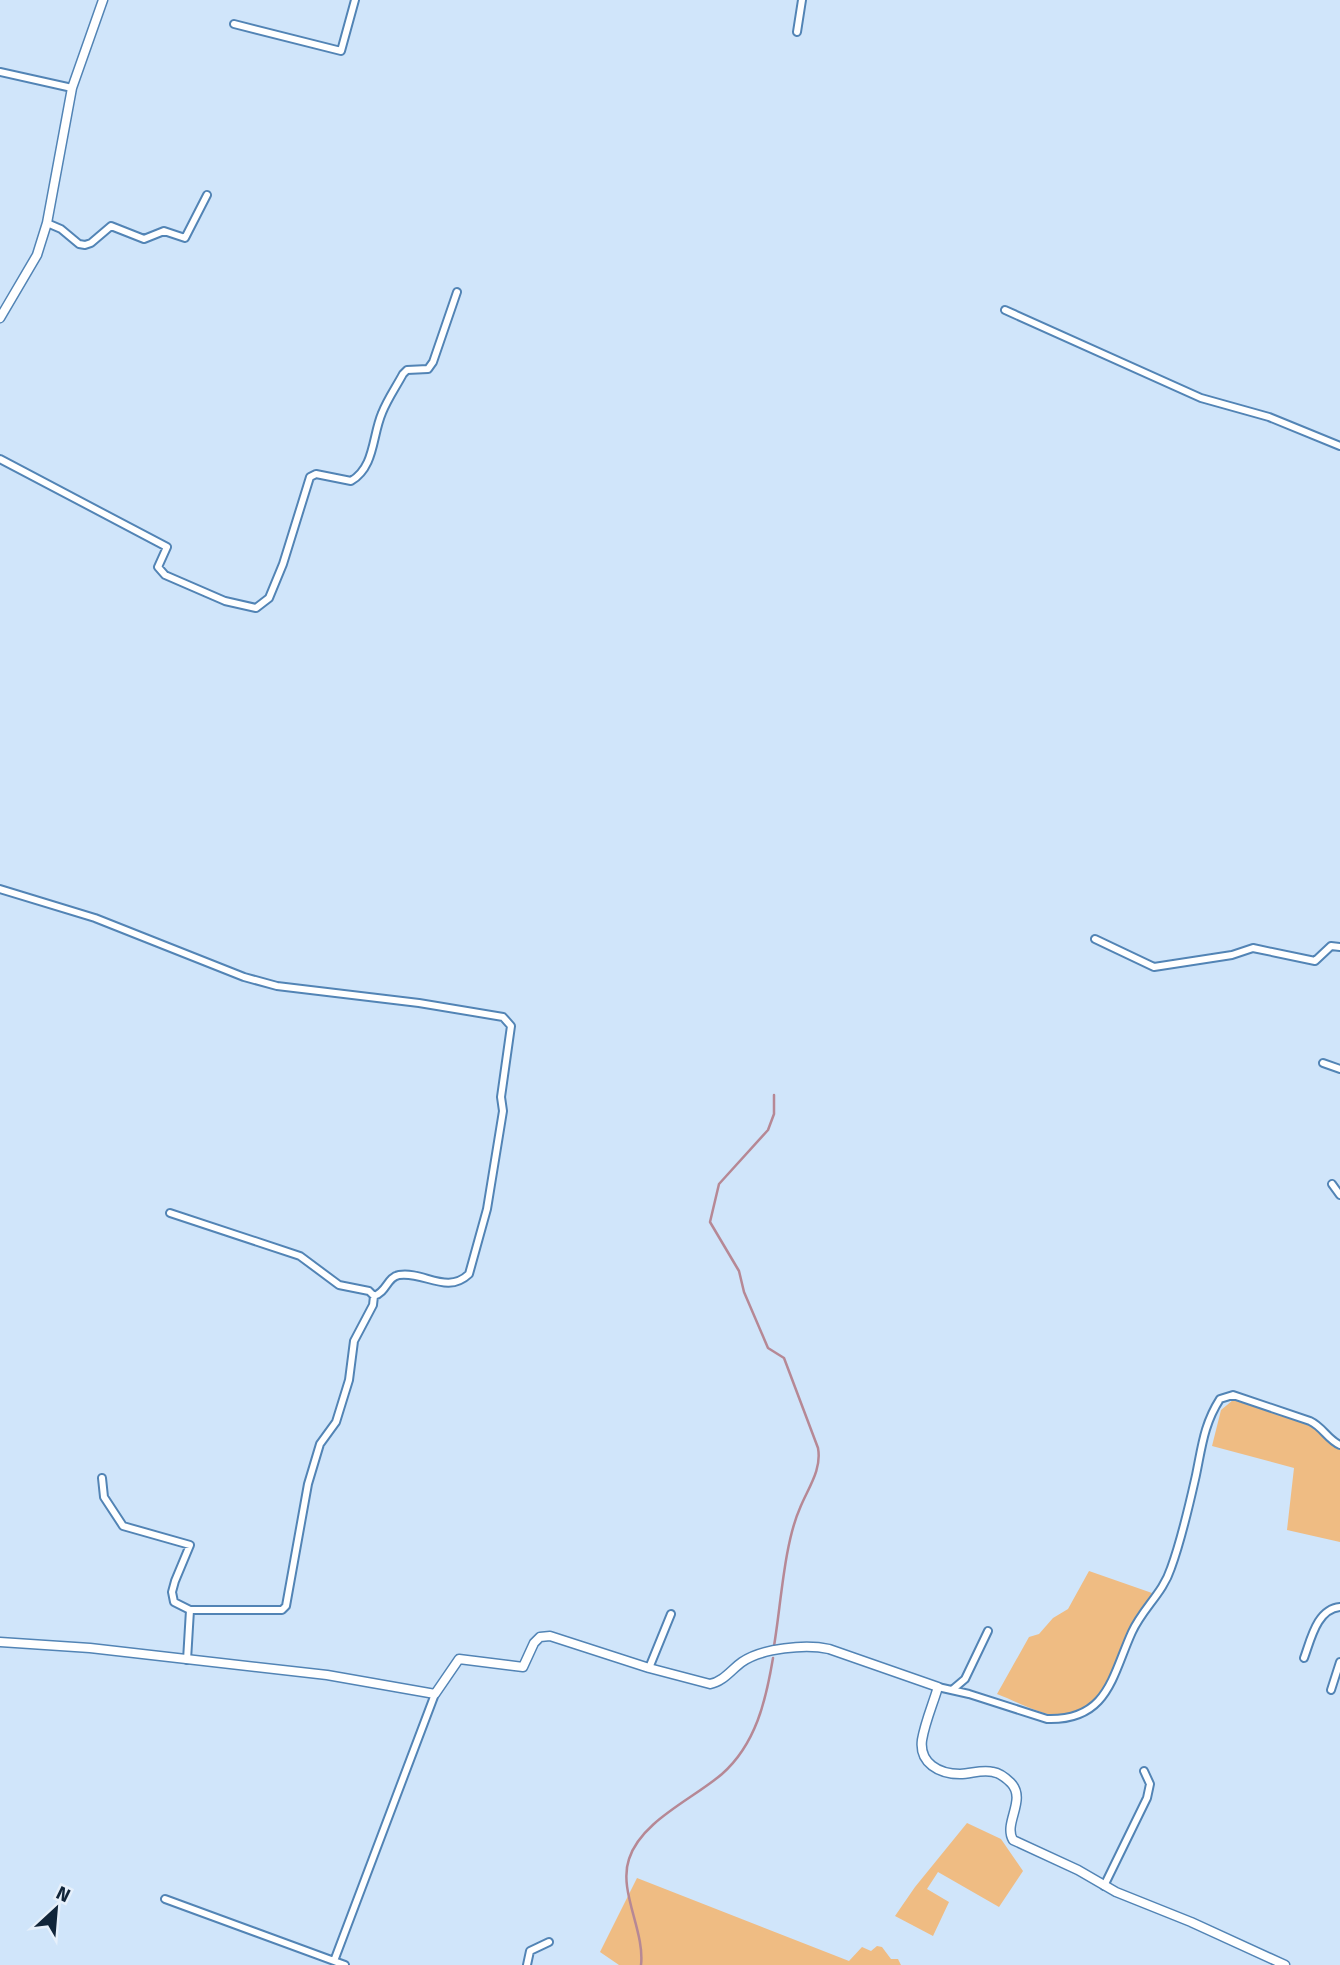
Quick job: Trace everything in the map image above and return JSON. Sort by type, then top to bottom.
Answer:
[{"type":"street","points":[[0,318],[37,255],[47,223],[72,88],[103,0]]},
{"type":"street","points":[[234,24],[341,51],[355,0]]},
{"type":"street","points":[[797,32],[803,0]]},
{"type":"street","points":[[0,72],[72,88]]},
{"type":"street","points":[[47,223],[61,229],[79,244],[85,245],[111,226],[144,239],[164,231],[185,238],[207,195]]},
{"type":"street","points":[[0,459],[167,547],[158,567],[165,575],[225,601],[256,608],[269,598],[283,564],[310,477],[316,474],[351,481],[360,475],[371,454],[382,413],[403,374],[407,370],[428,369],[433,362],[457,292]]},
{"type":"street","points":[[1005,310],[1201,398],[1269,417],[1340,446]]},
{"type":"street","points":[[0,889],[94,918],[244,978],[277,986],[419,1003],[502,1017],[511,1026],[501,1097],[503,1111],[487,1209],[469,1274],[464,1279],[442,1284],[400,1274],[393,1277],[384,1292],[374,1296]]},
{"type":"street","points":[[1095,939],[1154,967],[1232,955],[1253,948],[1315,961],[1331,946],[1340,947]]},
{"type":"street","points":[[1322,1063],[1340,1069]]},
{"type":"street","points":[[1332,1184],[1340,1195]]},
{"type":"street","points":[[170,1213],[300,1256],[340,1285],[369,1291],[374,1296]]},
{"type":"street","points":[[102,1478],[104,1497],[123,1527],[190,1545],[172,1592],[174,1602],[190,1610],[282,1610],[286,1606],[308,1484],[320,1444],[336,1422],[349,1380],[354,1342],[373,1305],[374,1296]]},
{"type":"street","points":[[334,1961],[435,1694],[459,1659],[523,1667],[534,1643],[540,1637],[550,1636],[649,1668],[710,1684],[716,1683],[739,1664],[756,1655],[814,1646],[938,1687],[1047,1719],[1061,1719],[1082,1713],[1098,1702],[1111,1686],[1136,1623],[1168,1577],[1186,1516],[1201,1442],[1220,1399],[1233,1395],[1310,1421],[1340,1445]]},
{"type":"street","points":[[1304,1658],[1322,1616],[1331,1608],[1340,1606]]},
{"type":"street","points":[[187,1660],[190,1610]]},
{"type":"street","points":[[649,1668],[671,1614]]},
{"type":"street","points":[[952,1690],[965,1679],[988,1631]]},
{"type":"street","points":[[0,1642],[90,1648],[327,1675],[435,1694]]},
{"type":"street","points":[[1331,1690],[1340,1662]]},
{"type":"street","points":[[938,1687],[922,1738],[922,1749],[929,1764],[939,1770],[958,1774],[991,1771],[1002,1775],[1013,1785],[1018,1795],[1011,1831],[1013,1840],[1078,1870],[1104,1886],[1285,1965]]},
{"type":"street","points":[[1104,1886],[1147,1798],[1150,1784],[1144,1771]]},
{"type":"street","points":[[165,1899],[345,1965]]},
{"type":"street","points":[[527,1965],[530,1951],[549,1942]]},
{"type":"shaded area","points":[[1233,1400],[1318,1425],[1325,1439],[1340,1447],[1340,1542],[1287,1530],[1294,1468],[1212,1446],[1221,1410]]},
{"type":"shaded area","points":[[1089,1571],[1152,1593],[1127,1650],[1103,1690],[1089,1705],[1072,1714],[1053,1715],[997,1694],[1029,1637],[1039,1634],[1053,1618],[1068,1609]]},
{"type":"shaded area","points":[[967,1823],[1001,1839],[1023,1871],[999,1907],[938,1872],[927,1889],[949,1902],[933,1936],[895,1916]]},
{"type":"shaded area","points":[[637,1878],[849,1961],[862,1947],[871,1951],[877,1946],[882,1947],[891,1959],[898,1959],[901,1965],[619,1965],[600,1952]]},
{"type":"waterway","points":[[774,1095],[774,1114],[768,1130],[719,1184],[710,1222],[739,1271],[744,1292],[768,1348],[784,1358],[818,1448],[814,1479],[800,1508],[790,1539],[774,1646]]},
{"type":"waterway","points":[[641,1965],[639,1939],[627,1884],[629,1859],[635,1845],[656,1822],[722,1774],[734,1762],[758,1721],[773,1658]]}]
